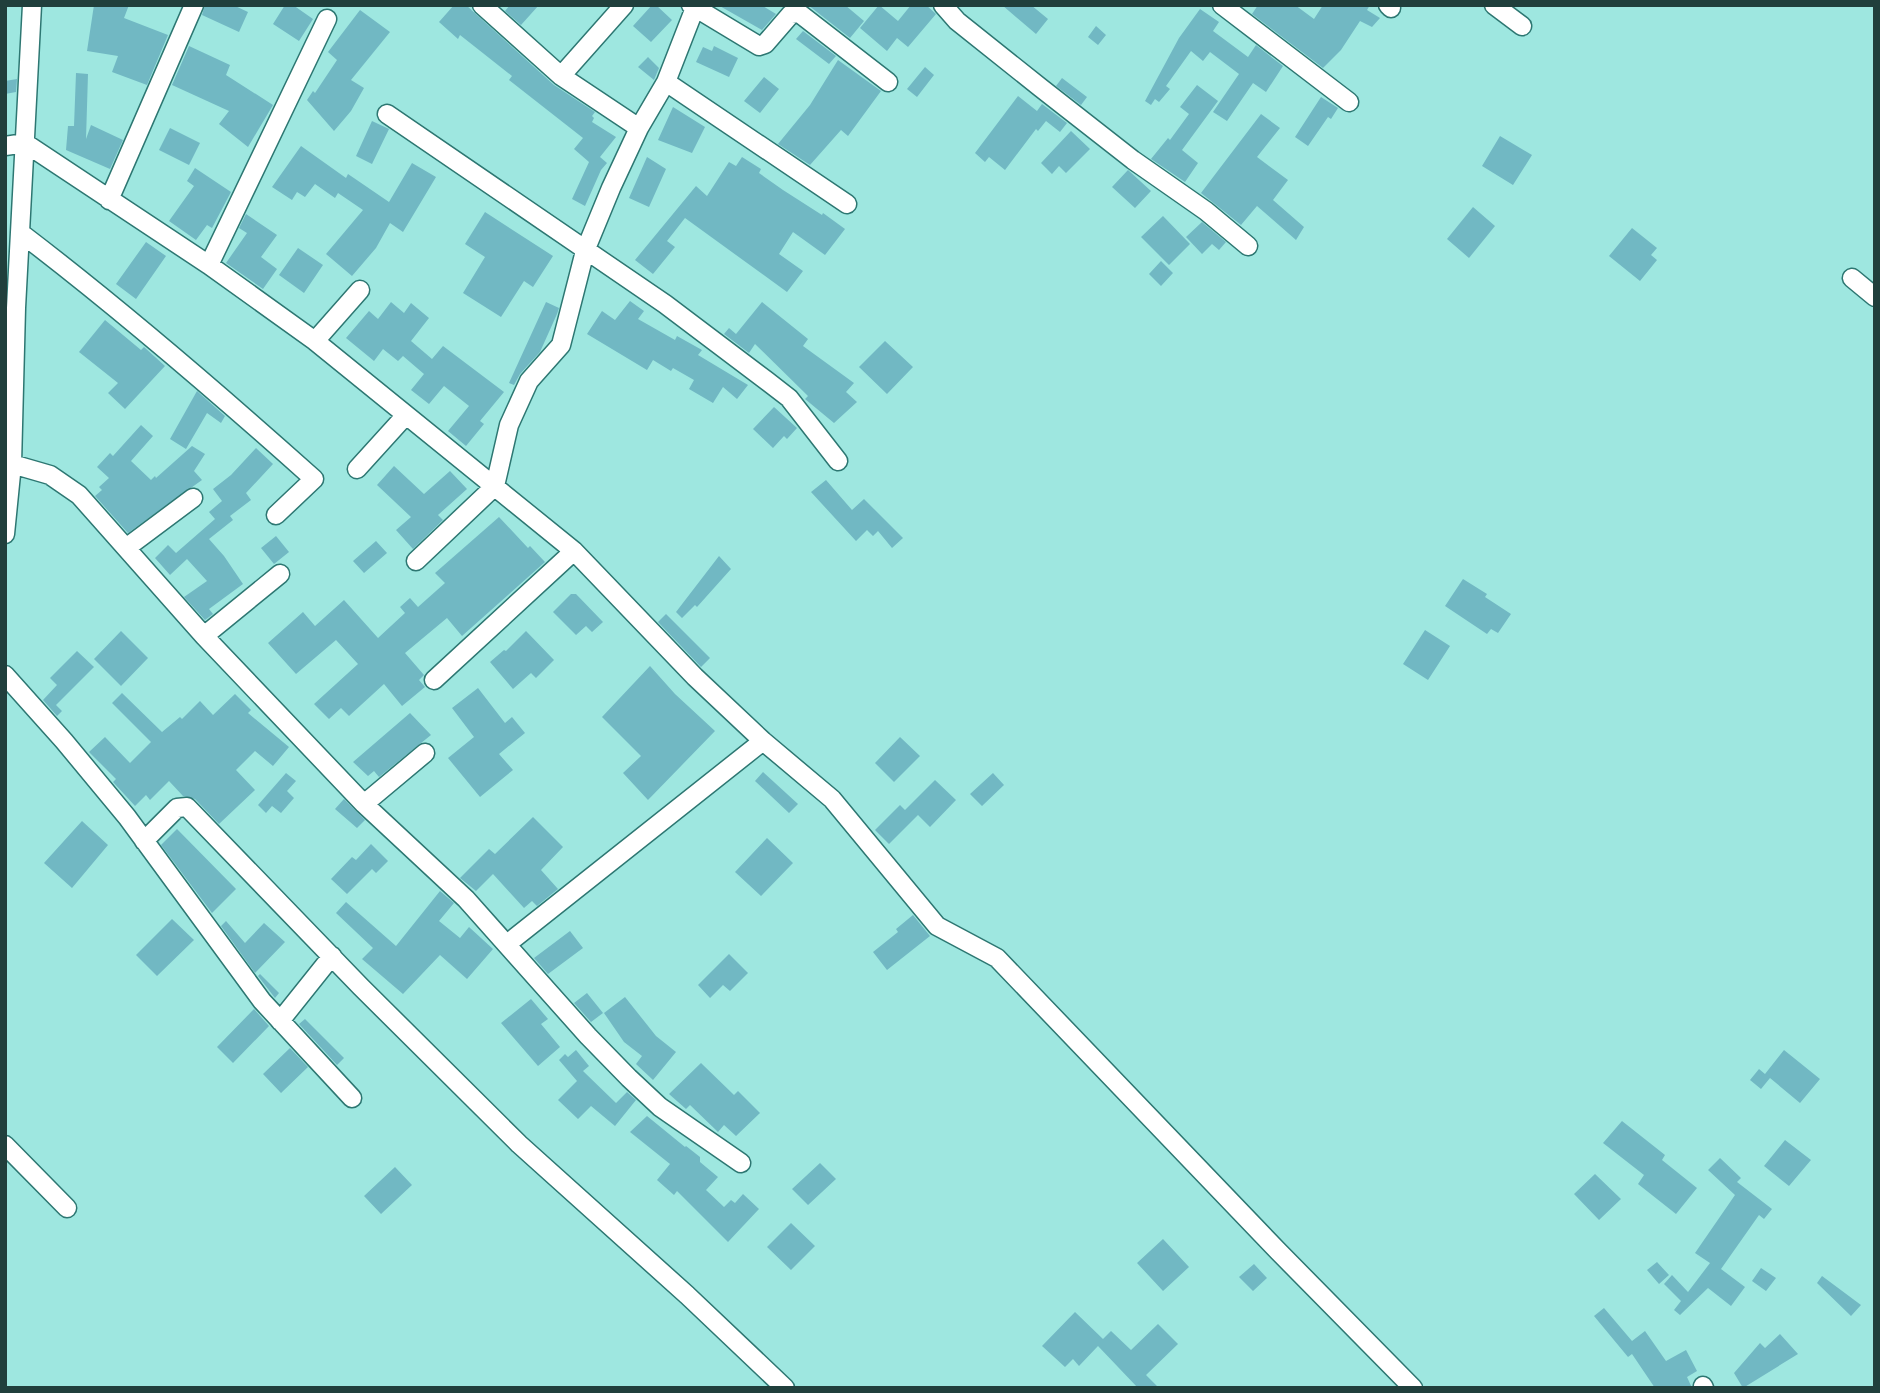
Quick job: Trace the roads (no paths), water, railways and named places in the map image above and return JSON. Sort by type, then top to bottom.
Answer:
[{"type":"street","points":[[5,534],[9,465],[11,309],[22,234],[32,5]]},
{"type":"street","points":[[110,200],[194,5]]},
{"type":"street","points":[[482,5],[561,76],[639,128]]},
{"type":"street","points":[[561,76],[624,5]]},
{"type":"street","points":[[943,5],[957,21],[1041,88],[1133,160],[1206,211],[1248,246]]},
{"type":"street","points":[[1222,5],[1349,102]]},
{"type":"street","points":[[1494,5],[1522,26]]},
{"type":"street","points":[[416,561],[495,486],[509,425],[529,381],[561,345],[585,251],[639,128],[666,82],[694,6],[759,46],[765,44],[791,14],[799,13],[888,82]]},
{"type":"street","points":[[209,265],[327,19]]},
{"type":"street","points":[[666,82],[847,205]]},
{"type":"street","points":[[387,114],[665,304],[789,398],[838,461]]},
{"type":"street","points":[[5,146],[25,143],[209,265],[315,341],[574,551],[695,677],[763,741],[832,799],[937,926],[997,958],[1413,1388]]},
{"type":"street","points":[[22,234],[71,271],[219,395],[313,479],[276,515]]},
{"type":"street","points":[[1852,278],[1875,297]]},
{"type":"street","points":[[315,341],[360,290]]},
{"type":"street","points":[[357,469],[406,415]]},
{"type":"street","points":[[9,465],[50,475],[79,495],[204,636],[364,804],[466,899],[629,1078],[660,1107],[741,1163]]},
{"type":"street","points":[[126,548],[193,498]]},
{"type":"street","points":[[434,680],[574,551]]},
{"type":"street","points":[[204,636],[280,574]]},
{"type":"street","points":[[5,675],[64,741],[144,841],[262,1001],[352,1098]]},
{"type":"street","points":[[507,944],[763,741]]},
{"type":"street","points":[[364,804],[425,753]]},
{"type":"street","points":[[144,841],[177,808],[187,807],[519,1144],[687,1295],[785,1388]]},
{"type":"street","points":[[280,1021],[332,956]]},
{"type":"street","points":[[5,1145],[67,1208]]}]
